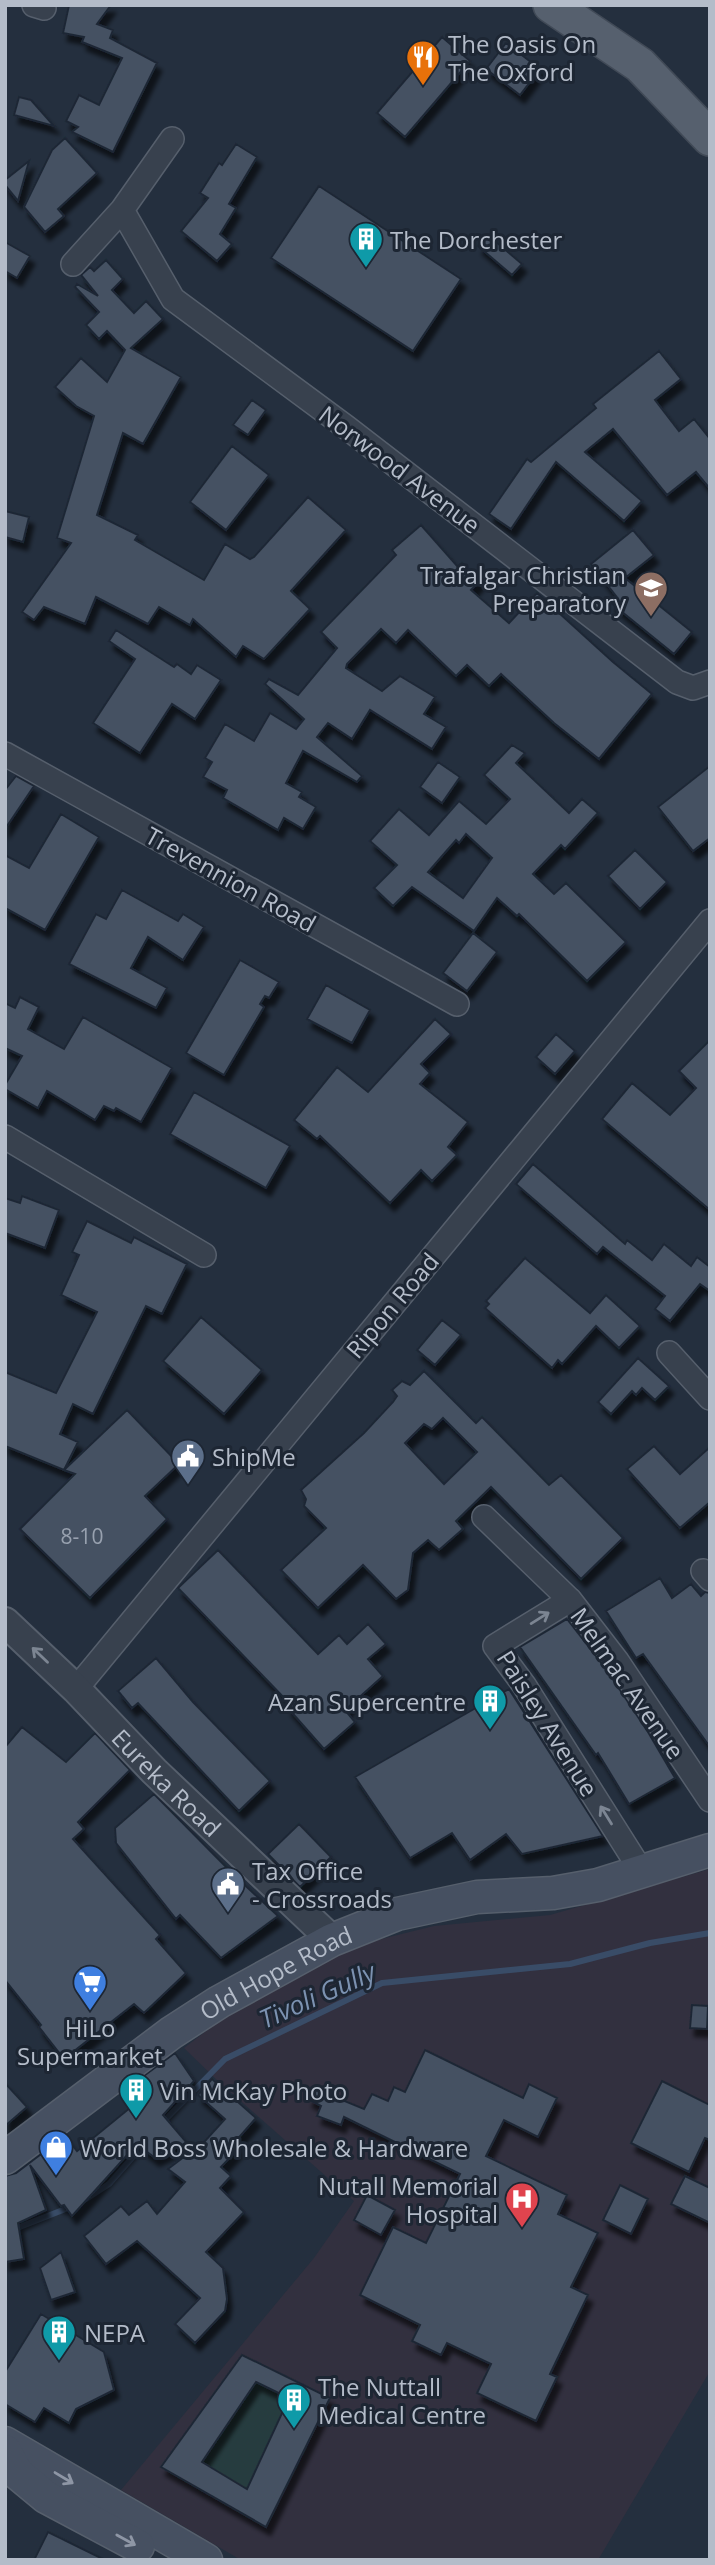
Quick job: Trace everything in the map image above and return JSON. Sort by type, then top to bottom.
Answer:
[{"type":"main road","points":[[551,5],[640,65],[710,138]]},
{"type":"main road","name":"Old Hope Road","points":[[5,2158],[170,2033],[219,2002],[332,1940],[397,1914],[477,1897],[553,1894],[598,1885],[710,1850]]},
{"type":"main road","points":[[5,2443],[206,2560]]},
{"type":"main road","points":[[5,2451],[18,2473],[46,2497],[162,2560]]},
{"type":"street","points":[[73,264],[122,210],[172,139]]},
{"type":"street","name":"Norwood Avenue","points":[[122,210],[173,299],[346,427],[677,682],[693,688],[710,682]]},
{"type":"street","name":"Trevennion Road","points":[[5,754],[457,1004]]},
{"type":"street","name":"Ripon Road","points":[[75,1689],[710,921]]},
{"type":"street","points":[[5,1137],[204,1255]]},
{"type":"street","points":[[668,1353],[710,1398]]},
{"type":"street","name":"Melmac Avenue","points":[[484,1517],[570,1600],[617,1661],[710,1800]]},
{"type":"street","name":"Paisley Avenue","points":[[570,1600],[495,1646],[524,1685],[642,1872]]},
{"type":"street","name":"Eureka Road","points":[[5,1622],[75,1689],[154,1771],[332,1940]]},
{"type":"shaded area","name":"Nutall Memorial Hospital","points":[[710,1869],[710,2371],[598,2560],[241,2560],[121,2490],[314,2258],[354,2201],[184,2048],[266,1985],[345,1948],[434,1926],[550,1915]]},
{"type":"green space","points":[[256,2382],[289,2398],[247,2489],[202,2462]]},
{"type":"building","points":[[69,5],[111,5],[97,24],[113,30],[110,38],[157,63],[113,152],[72,132],[78,127],[66,121],[79,95],[99,105],[122,58],[82,42],[84,37],[63,33]]},
{"type":"building","name":"The Oasis On The Oxford","points":[[442,37],[470,61],[405,137],[377,113]]},
{"type":"building","points":[[506,43],[540,69],[520,95],[486,69]]},
{"type":"building","points":[[19,97],[31,100],[54,126],[14,115]]},
{"type":"building","points":[[65,138],[97,173],[58,209],[64,216],[45,232],[24,207],[52,150]]},
{"type":"building","points":[[236,144],[257,157],[229,204],[236,208],[220,234],[232,244],[217,261],[181,231],[208,198],[200,193],[219,163],[222,165]]},
{"type":"building","points":[[29,161],[18,201],[5,185],[5,180]]},
{"type":"building","name":"The Dorchester","points":[[319,186],[461,279],[413,351],[271,258]]},
{"type":"building","points":[[488,235],[522,264],[512,275],[478,246]]},
{"type":"building","points":[[5,242],[30,256],[17,278],[5,271]]},
{"type":"building","points":[[106,260],[123,279],[112,290],[134,313],[146,301],[163,319],[131,348],[181,377],[143,444],[123,433],[97,515],[138,535],[135,540],[204,580],[225,544],[250,559],[254,557],[308,497],[346,530],[291,591],[310,609],[264,659],[243,646],[236,657],[193,619],[190,625],[159,607],[148,624],[96,597],[85,624],[44,607],[34,620],[22,612],[71,543],[57,538],[94,416],[76,406],[55,387],[81,358],[107,382],[125,350],[107,331],[99,339],[86,325],[99,312],[75,287],[77,284],[98,296],[81,275],[90,267],[94,271]]},
{"type":"building","points":[[659,351],[681,379],[655,400],[679,431],[694,419],[710,439],[710,489],[696,472],[667,495],[613,429],[585,452],[642,501],[624,521],[556,462],[511,529],[489,514],[527,459],[531,462],[596,408],[593,404]]},
{"type":"building","points":[[252,400],[266,410],[248,435],[233,425]]},
{"type":"building","points":[[232,446],[269,475],[226,530],[190,502]]},
{"type":"building","points":[[5,511],[29,517],[23,542],[5,537]]},
{"type":"building","points":[[421,525],[458,567],[462,563],[480,581],[471,590],[509,623],[537,593],[652,694],[599,759],[554,723],[501,674],[489,686],[467,665],[456,676],[408,630],[396,643],[381,629],[346,668],[382,691],[400,676],[435,697],[424,714],[446,727],[432,749],[370,710],[352,739],[328,723],[317,737],[362,776],[357,782],[303,751],[286,783],[302,792],[299,797],[316,807],[303,829],[284,818],[278,830],[223,798],[227,790],[203,777],[212,762],[205,758],[225,724],[254,741],[270,713],[296,729],[304,719],[265,684],[269,679],[298,695],[337,648],[321,632],[396,555],[392,550]]},
{"type":"building","points":[[633,530],[654,555],[625,578],[692,632],[674,654],[611,603],[616,596],[591,564]]},
{"type":"building","points":[[116,630],[174,667],[177,664],[191,674],[197,665],[221,680],[195,719],[172,704],[140,753],[93,723],[135,659],[109,641]]},
{"type":"building","points":[[512,745],[525,753],[516,763],[569,813],[582,799],[598,813],[565,849],[561,845],[533,874],[554,894],[566,883],[626,942],[587,981],[519,914],[517,916],[497,898],[474,931],[412,887],[393,906],[374,888],[397,865],[370,841],[399,809],[429,835],[459,801],[486,824],[510,799],[484,775]],"holes":[[[466,834],[492,858],[463,898],[428,872],[456,840],[459,843]]]},
{"type":"building","points":[[438,762],[460,777],[442,803],[420,787]]},
{"type":"building","points":[[710,766],[710,838],[693,851],[658,807]]},
{"type":"building","points":[[16,776],[34,786],[5,829],[5,790]]},
{"type":"building","points":[[61,814],[99,837],[45,930],[5,908],[5,855],[29,868]]},
{"type":"building","points":[[635,850],[667,882],[640,909],[608,876]]},
{"type":"building","points":[[122,890],[178,921],[183,914],[204,927],[183,960],[148,937],[131,968],[167,988],[156,1008],[69,964],[96,914],[106,919]]},
{"type":"building","points":[[473,933],[497,952],[467,991],[443,973]]},
{"type":"building","points":[[240,960],[279,982],[269,998],[265,996],[260,1004],[264,1007],[224,1075],[186,1053]]},
{"type":"building","points":[[326,985],[370,1010],[352,1043],[307,1019]]},
{"type":"building","points":[[20,997],[39,1007],[28,1029],[64,1049],[83,1017],[172,1068],[141,1122],[116,1108],[114,1111],[104,1106],[95,1120],[47,1091],[38,1108],[5,1089],[22,1056],[5,1048],[5,1003],[15,1008]]},
{"type":"building","points":[[435,1019],[451,1034],[421,1064],[430,1073],[420,1084],[468,1122],[448,1147],[457,1155],[432,1181],[421,1170],[390,1203],[320,1136],[317,1139],[294,1120],[337,1067],[368,1092]]},
{"type":"building","points":[[556,1034],[575,1051],[555,1074],[536,1057]]},
{"type":"building","points":[[710,1040],[710,1210],[602,1119],[632,1083],[670,1115],[696,1088],[679,1071]]},
{"type":"building","points":[[194,1092],[290,1146],[266,1188],[170,1134]]},
{"type":"building","points":[[533,1164],[625,1244],[627,1240],[652,1260],[664,1244],[691,1266],[697,1257],[710,1267],[710,1291],[700,1284],[670,1321],[655,1309],[665,1296],[603,1247],[597,1254],[516,1184]]},
{"type":"building","points":[[22,1196],[59,1210],[45,1248],[5,1233],[5,1198],[20,1203]]},
{"type":"building","points":[[87,1221],[131,1243],[134,1237],[187,1264],[162,1314],[146,1306],[93,1414],[73,1404],[60,1434],[78,1442],[64,1470],[5,1446],[5,1372],[56,1393],[97,1312],[61,1295],[79,1255],[72,1252]]},
{"type":"building","points":[[525,1258],[590,1313],[606,1295],[640,1326],[619,1348],[596,1326],[562,1364],[558,1360],[552,1368],[485,1308],[489,1304],[486,1301]]},
{"type":"building","points":[[201,1317],[262,1370],[224,1414],[163,1361]]},
{"type":"building","points":[[442,1320],[461,1335],[435,1365],[417,1350]]},
{"type":"building","points":[[638,1358],[669,1386],[655,1400],[642,1388],[636,1395],[632,1391],[611,1414],[598,1402]]},
{"type":"building","points":[[424,1371],[476,1423],[482,1417],[549,1485],[561,1475],[623,1538],[581,1579],[491,1487],[456,1521],[463,1529],[439,1550],[428,1540],[413,1553],[408,1590],[396,1599],[363,1565],[318,1608],[281,1570],[326,1528],[304,1506],[306,1499],[301,1490],[364,1433],[393,1402],[397,1396],[392,1390],[402,1381],[410,1385]],"holes":[[[443,1418],[477,1452],[444,1484],[405,1443],[424,1424],[432,1429]]]},
{"type":"building","points":[[127,1410],[179,1464],[145,1496],[167,1519],[90,1598],[20,1529],[75,1474],[64,1470]]},
{"type":"building","points":[[654,1446],[680,1474],[710,1447],[710,1502],[680,1528],[627,1469]]},
{"type":"building","points":[[218,1550],[318,1654],[339,1635],[347,1644],[368,1624],[386,1644],[368,1659],[383,1676],[345,1710],[355,1722],[324,1749],[287,1707],[290,1704],[178,1588]]},
{"type":"building","points":[[660,1578],[672,1598],[691,1584],[701,1596],[705,1592],[710,1593],[710,1747],[643,1654],[636,1658],[606,1611]]},
{"type":"building","points":[[567,1619],[606,1669],[675,1778],[629,1804],[598,1753],[596,1755],[520,1647]]},
{"type":"building","points":[[156,1658],[193,1702],[270,1781],[239,1811],[138,1703],[132,1708],[118,1691]]},
{"type":"building","name":"Azan Supercentre","points":[[509,1689],[603,1836],[522,1854],[506,1834],[470,1860],[452,1833],[410,1858],[355,1777]]},
{"type":"building","points":[[22,1727],[66,1762],[95,1733],[130,1770],[78,1822],[84,1829],[73,1839],[160,1935],[156,1939],[186,1973],[144,2013],[134,2004],[64,2059],[5,1980],[5,1747]]},
{"type":"building","points":[[154,1794],[278,1916],[221,1958],[180,1915],[176,1919],[116,1843],[115,1828]]},
{"type":"building","points":[[299,1824],[331,1857],[300,1887],[268,1854]]},
{"type":"building","points":[[692,2005],[708,2006],[707,2029],[690,2028]]},
{"type":"building","points":[[425,2050],[523,2098],[529,2084],[557,2098],[538,2137],[504,2120],[486,2156],[567,2195],[558,2214],[598,2233],[571,2287],[588,2295],[550,2374],[557,2377],[536,2421],[477,2393],[491,2364],[447,2343],[441,2355],[412,2341],[420,2325],[360,2295],[393,2227],[426,2243],[460,2174],[344,2117],[341,2125],[317,2116],[321,2106],[308,2099],[313,2088],[364,2109],[372,2094],[388,2101],[394,2087],[405,2092]]},
{"type":"building","points":[[175,2053],[194,2081],[163,2115],[187,2143],[155,2158],[137,2144],[72,2216],[64,2205],[61,2206],[30,2165],[46,2210],[18,2223],[24,2259],[5,2262],[5,2176],[16,2173],[65,2136],[77,2151],[152,2090],[141,2078]]},
{"type":"building","points":[[212,2079],[256,2118],[234,2143],[239,2148],[221,2167],[231,2176],[220,2188],[244,2212],[206,2252],[223,2268],[227,2299],[225,2311],[195,2343],[175,2324],[200,2298],[137,2241],[106,2264],[84,2236],[121,2206],[129,2215],[147,2201],[157,2214],[185,2182],[168,2169],[193,2150],[195,2152],[225,2119],[198,2095]]},
{"type":"building","points":[[662,2081],[710,2105],[710,2140],[705,2138],[689,2172],[631,2143]]},
{"type":"building","points":[[5,2083],[27,2107],[5,2126]]},
{"type":"building","points":[[685,2176],[710,2188],[710,2223],[671,2204]]},
{"type":"building","points":[[620,2185],[648,2199],[631,2234],[603,2220]]},
{"type":"building","points":[[367,2195],[395,2210],[381,2235],[354,2220]]},
{"type":"building","points":[[61,2252],[75,2292],[51,2300],[40,2268]]},
{"type":"building","name":"NEPA","points":[[41,2314],[104,2352],[114,2390],[76,2409],[69,2423],[44,2408],[35,2422],[5,2404],[5,2372]]},
{"type":"building","name":"The Nuttall Medical Centre","points":[[242,2355],[330,2398],[266,2527],[161,2467]],"holes":[[[256,2382],[289,2398],[247,2489],[202,2462]]]},
{"type":"building","points":[[48,2532],[105,2560],[34,2560]]},
{"type":"waterway","name":"Tivoli Gully","points":[[162,2123],[225,2059],[382,1983],[570,1964],[650,1943],[710,1933]]},
{"type":"waterway","name":"Tivoli Gully","points":[[86,2199],[109,2184],[146,2142]]},
{"type":"waterway","name":"Tivoli Gully","points":[[12,2230],[73,2206]]},
{"type":"place","name":"The Oasis On The Oxford","points":[[423,87]]},
{"type":"place","name":"The Dorchester","points":[[366,269]]},
{"type":"place","name":"Trafalgar Christian Preparatory","points":[[651,618]]},
{"type":"place","name":"ShipMe","points":[[188,1486]]},
{"type":"place","name":"Azan Supercentre","points":[[490,1731]]},
{"type":"place","name":"Tax Office - Crossroads","points":[[228,1914]]},
{"type":"place","name":"HiLo Supermarket","points":[[90,2012]]},
{"type":"place","name":"Vin McKay Photo","points":[[136,2120]]},
{"type":"place","name":"World Boss Wholesale & Hardware","points":[[56,2177]]},
{"type":"place","name":"Nutall Memorial Hospital","points":[[522,2229]]},
{"type":"place","name":"NEPA","points":[[59,2362]]},
{"type":"place","name":"The Nuttall Medical Centre","points":[[294,2430]]}]
